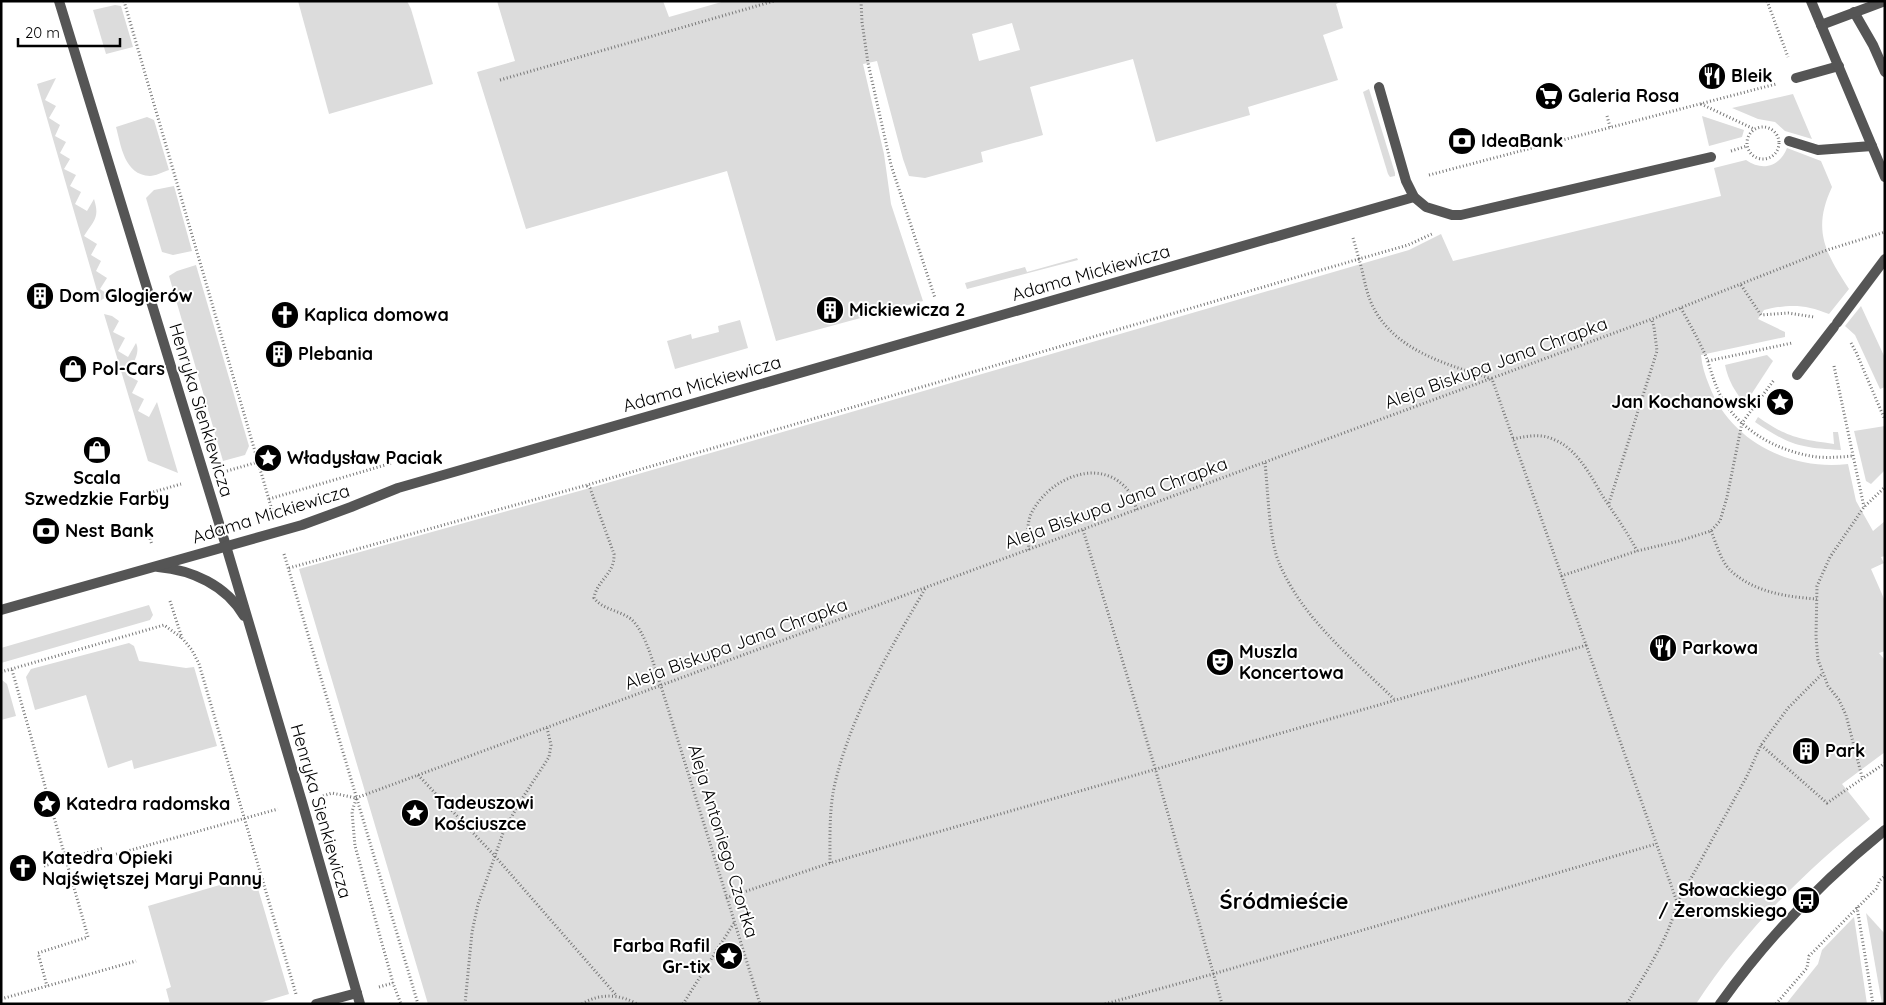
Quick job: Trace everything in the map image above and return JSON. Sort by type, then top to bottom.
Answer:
[{"type":"street","name":"Henryka Sienkiewicza","points":[[59,1],[226,546],[358,999]]},
{"type":"street","points":[[1811,1],[1885,176]]},
{"type":"street","points":[[1821,25],[1884,1]]},
{"type":"street","points":[[1854,12],[1873,45],[1885,72]]},
{"type":"street","points":[[1796,78],[1839,66]]},
{"type":"street","points":[[1379,87],[1406,180],[1414,197],[1426,207],[1452,215],[1461,216],[1711,157]]},
{"type":"street","points":[[1789,141],[1818,150],[1872,146]]},
{"type":"street","name":"Adama Mickiewicza","points":[[1,610],[327,516],[398,488],[1414,197]]},
{"type":"street","points":[[1797,375],[1885,259]]},
{"type":"street","name":"Henryka Sienkiewicza","points":[[153,566],[173,568],[213,584],[231,599],[250,628]]},
{"type":"street","points":[[1720,1004],[1771,939],[1806,900],[1885,830]]},
{"type":"street","points":[[316,1004],[358,999]]},
{"type":"path","points":[[124,1],[272,510]]},
{"type":"path","points":[[500,80],[774,1]]},
{"type":"path","points":[[861,1],[868,62],[891,166],[935,298]]},
{"type":"path","points":[[1767,1],[1796,78]]},
{"type":"path","points":[[1700,104],[1754,130],[1766,127],[1775,133],[1779,144],[1771,157],[1767,159],[1757,158],[1749,151],[1747,140],[1754,130]]},
{"type":"path","points":[[1607,116],[1610,127]]},
{"type":"path","points":[[289,568],[587,485],[1408,245],[1437,232],[1452,215]]},
{"type":"path","name":"Aleja Biskupa Jana Chrapka","points":[[356,798],[1652,320],[1827,250],[1885,232]]},
{"type":"path","points":[[1359,259],[1370,300],[1385,326],[1412,347],[1436,361],[1492,379],[1677,902]]},
{"type":"path","points":[[1681,308],[1705,354],[1724,402],[1742,423],[1778,447],[1817,457],[1852,456],[1864,508]]},
{"type":"path","points":[[1608,503],[1657,351],[1652,320]]},
{"type":"path","points":[[1561,576],[1637,551],[1710,531],[1720,521],[1727,497],[1742,423],[1775,378]]},
{"type":"path","points":[[1513,439],[1532,435],[1557,440],[1591,474],[1637,551]]},
{"type":"path","points":[[226,471],[258,462]]},
{"type":"path","points":[[1265,463],[1273,537],[1282,571],[1310,613],[1329,635],[1394,700]]},
{"type":"path","points":[[1029,550],[1027,532],[1031,513],[1042,497],[1056,485],[1070,477],[1088,472],[1104,474],[1121,482],[1131,494],[1137,510]]},
{"type":"path","points":[[150,493],[181,484]]},
{"type":"path","name":"Aleja Antoniego Czortka","points":[[587,485],[590,488],[614,554],[615,563],[608,576],[596,590],[594,598],[598,604],[630,618],[642,634],[661,686],[760,1004]]},
{"type":"path","points":[[1862,778],[1846,715],[1822,674],[1818,660],[1816,637],[1817,586],[1830,557],[1864,508],[1885,487]]},
{"type":"path","points":[[1083,530],[1155,768],[1222,1004]]},
{"type":"path","points":[[1710,531],[1729,569],[1746,581],[1779,596],[1817,599]]},
{"type":"path","points":[[148,532],[152,546]]},
{"type":"path","points":[[284,554],[418,1004]]},
{"type":"path","points":[[830,863],[831,819],[835,784],[852,727],[884,661],[926,589]]},
{"type":"path","points":[[170,601],[182,638]]},
{"type":"path","points":[[1,672],[164,625],[182,638],[192,650],[199,664],[297,996]]},
{"type":"path","points":[[726,898],[830,863],[1587,645]]},
{"type":"path","points":[[12,670],[88,937],[38,953],[47,986]]},
{"type":"path","points":[[1627,1004],[1652,962],[1675,914],[1677,902],[1761,745],[1788,708],[1822,674]]},
{"type":"path","points":[[465,1004],[472,932],[478,904],[494,855],[518,805],[549,757],[551,745],[547,728]]},
{"type":"path","points":[[1761,745],[1827,803],[1885,763]]},
{"type":"path","points":[[418,775],[494,855],[617,996]]},
{"type":"path","points":[[323,796],[332,793],[356,798]]},
{"type":"path","points":[[356,798],[352,812],[355,846],[393,984],[401,1004]]},
{"type":"path","points":[[106,857],[278,809]]},
{"type":"path","points":[[1104,1004],[1213,974],[1656,844]]},
{"type":"path","points":[[44,866],[104,848]]},
{"type":"path","points":[[1776,1004],[1807,968],[1809,956],[1876,889],[1880,880],[1885,876]]},
{"type":"path","points":[[1857,907],[1873,1004]]},
{"type":"path","points":[[682,1004],[734,923]]},
{"type":"path","points":[[1,999],[136,961]]},
{"type":"path","points":[[582,1004],[588,1000],[607,995],[617,996],[638,1004]]},
{"type":"shaded area","points":[[298,1],[407,1],[433,84],[329,114]]},
{"type":"shaded area","points":[[497,1],[663,1],[669,17],[725,1],[1343,1],[1336,4],[1343,28],[1323,35],[1338,80],[1248,107],[1250,115],[1156,142],[1133,59],[1030,87],[1043,135],[981,152],[983,162],[925,178],[909,176],[877,61],[863,64],[884,154],[891,204],[923,301],[776,341],[727,171],[526,229],[477,72],[515,61]],"holes":[[[1012,23],[1020,50],[979,61],[972,34]]]},
{"type":"shaded area","points":[[115,5],[121,6],[133,47],[106,54],[93,10]]},
{"type":"shaded area","points":[[56,78],[45,100],[56,106],[49,118],[60,125],[55,136],[66,142],[60,153],[70,159],[64,169],[76,175],[70,186],[81,192],[75,204],[87,211],[94,199],[96,205],[96,215],[84,236],[97,244],[91,255],[101,261],[96,271],[107,278],[100,289],[109,295],[100,301],[37,84]]},
{"type":"shaded area","points":[[1369,89],[1395,176],[1390,177],[1388,174],[1363,92]]},
{"type":"shaded area","points":[[1793,94],[1812,139],[1785,131],[1775,122],[1758,119],[1732,108]]},
{"type":"shaded area","points":[[1702,116],[1744,130],[1742,137],[1709,146]]},
{"type":"shaded area","points":[[147,117],[154,120],[169,170],[150,176],[141,174],[129,165],[122,150],[116,127]]},
{"type":"shaded area","points":[[1787,148],[1821,161],[1832,187],[1823,216],[1824,240],[1833,264],[1849,289],[1829,314],[1812,308],[1797,306],[1764,310],[1758,319],[1785,332],[1785,337],[1701,355],[1701,359],[1719,405],[1731,422],[1765,448],[1784,457],[1826,465],[1848,464],[1856,501],[1873,531],[1885,521],[1885,556],[1881,557],[1884,563],[1871,569],[1885,601],[1885,651],[1879,653],[1885,660],[1885,752],[1842,784],[1870,819],[1798,882],[1754,928],[1696,1004],[428,1004],[299,569],[590,488],[1409,250],[1441,234],[1453,261],[1721,196],[1714,168],[1746,160],[1759,166],[1770,165],[1780,159]]},
{"type":"shaded area","points":[[174,186],[192,251],[173,255],[162,252],[146,198],[154,190]]},
{"type":"shaded area","points":[[1077,258],[1078,260],[967,289],[965,283],[1025,267],[1027,272]]},
{"type":"shaded area","points":[[196,265],[249,446],[245,455],[223,461],[169,276],[177,271]]},
{"type":"shaded area","points":[[1861,306],[1885,358],[1885,387],[1880,389],[1855,335],[1845,326]]},
{"type":"shaded area","points":[[104,314],[112,316],[119,321],[113,332],[125,338],[118,351],[128,357],[136,343],[137,355],[127,375],[138,381],[132,393],[144,399],[138,411],[149,417],[157,402],[178,473],[148,461]]},
{"type":"shaded area","points":[[740,320],[748,348],[675,369],[667,341],[691,334],[692,339],[719,332],[718,326]]},
{"type":"shaded area","points":[[1767,355],[1773,361],[1745,404],[1732,386],[1725,365]]},
{"type":"shaded area","points":[[1758,417],[1786,433],[1812,441],[1834,444],[1833,432],[1838,432],[1841,450],[1795,444],[1777,436],[1755,422]]},
{"type":"shaded area","points":[[1885,426],[1885,470],[1871,484],[1866,481],[1854,431]]},
{"type":"shaded area","points":[[149,605],[153,615],[150,620],[1,663],[1,648]]},
{"type":"shaded area","points":[[129,643],[134,646],[139,661],[186,668],[194,667],[217,746],[134,769],[132,760],[108,768],[86,695],[35,710],[26,677],[31,669]]},
{"type":"shaded area","points":[[2,680],[7,684],[16,716],[1,720]]},
{"type":"shaded area","points":[[254,875],[289,994],[256,1004],[170,1004],[166,989],[171,987],[148,906]]},
{"type":"shaded area","points":[[1866,913],[1885,934],[1885,1004],[1882,1004]]},
{"type":"shaded area","points":[[1854,917],[1867,1004],[1786,1004],[1818,964],[1822,950]]},
{"type":"place","name":"Bleik","points":[[1712,76]]},
{"type":"place","name":"Galeria Rosa","points":[[1549,96]]},
{"type":"place","name":"IdeaBank","points":[[1462,141]]},
{"type":"place","name":"Dom Glogierów","points":[[40,296]]},
{"type":"place","name":"Mickiewicza 2","points":[[830,310]]},
{"type":"place","name":"Kaplica domowa","points":[[285,315]]},
{"type":"place","name":"Plebania","points":[[279,354]]},
{"type":"place","name":"Pol-Cars","points":[[73,369]]},
{"type":"place","name":"Jan Kochanowski","points":[[1780,402]]},
{"type":"place","name":"Scala Szwedzkie Farby","points":[[97,450]]},
{"type":"place","name":"Władysław Paciak","points":[[268,458]]},
{"type":"place","name":"Nest Bank","points":[[46,531]]},
{"type":"place","name":"Parkowa","points":[[1663,648]]},
{"type":"place","name":"Muszla Koncertowa","points":[[1220,662]]},
{"type":"place","name":"Park","points":[[1806,751]]},
{"type":"place","name":"Katedra radomska","points":[[47,804]]},
{"type":"place","name":"Tadeuszowi Kościuszce","points":[[415,813]]},
{"type":"place","name":"Katedra Opieki Najświętszej Maryi Panny","points":[[23,868]]},
{"type":"place","name":"Słowackiego / Żeromskiego","points":[[1806,900]]},
{"type":"place","name":"Farba Rafil Gr-tix","points":[[729,956]]},
{"type":"district","name":"Śródmieście","points":[[1284,901]]}]
